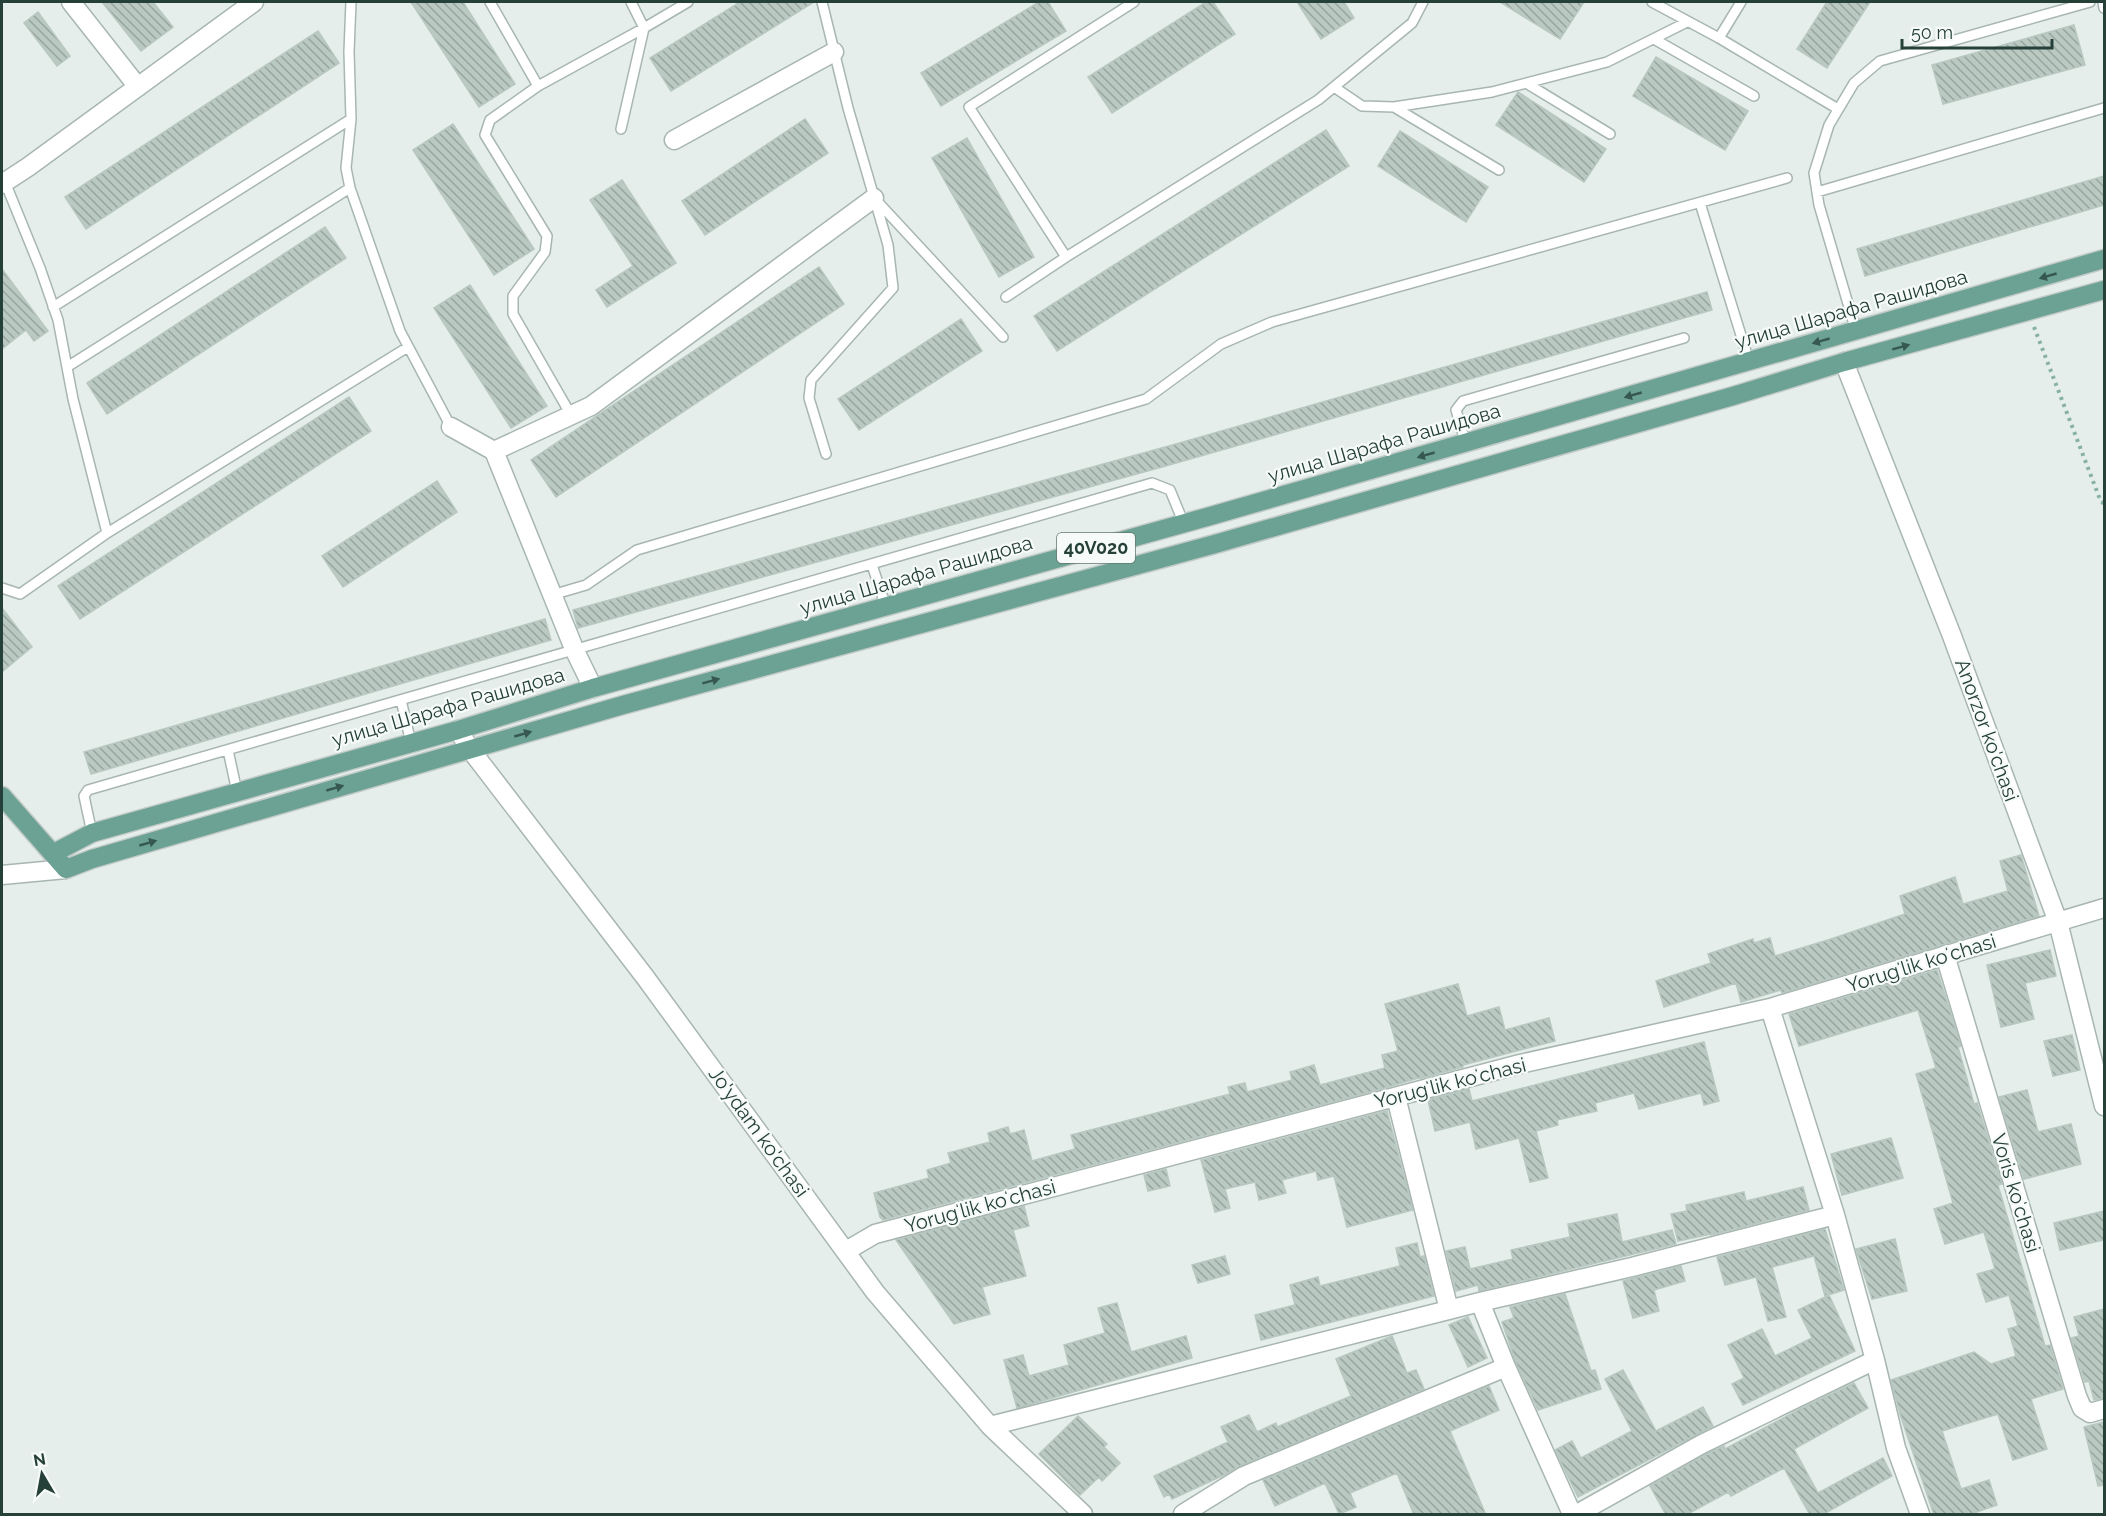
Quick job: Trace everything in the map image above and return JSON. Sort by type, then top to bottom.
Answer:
[{"type":"main road","name":"улица Шарафа Рашидова","points":[[89,834],[458,730],[593,688],[1184,524],[2104,260]]},
{"type":"main road","points":[[2,796],[66,868],[645,699],[1215,544],[1733,396],[1844,362],[2104,290]]},
{"type":"main road","points":[[1207,517],[1215,544]]},
{"type":"main road","name":"40V020","points":[[54,853],[89,834]]},
{"type":"street","points":[[71,2],[138,87]]},
{"type":"street","points":[[3,183],[254,2]]},
{"type":"street","points":[[675,140],[834,52]]},
{"type":"street","points":[[494,451],[591,406],[874,198]]},
{"type":"street","name":"Anorzor ko'chasi","points":[[1844,362],[1952,636],[2058,922],[2104,1106]]},
{"type":"street","points":[[451,427],[494,451],[552,596],[593,688]]},
{"type":"street","name":"Jo'ydam ko'chasi","points":[[458,730],[470,749],[645,977],[875,1292],[990,1426],[1083,1515]]},
{"type":"street","points":[[2,873],[54,853]]},
{"type":"street","points":[[2,873],[66,868]]},
{"type":"street","name":"Yorugʻlik koʻchasi","points":[[846,1251],[875,1234],[1520,1064],[1770,1008],[2104,908]]},
{"type":"street","name":"Voris koʻchasi","points":[[1945,955],[2077,1396],[2082,1408],[2090,1413],[2104,1409]]},
{"type":"street","points":[[1770,1008],[1835,1215],[1875,1360],[1896,1448],[1920,1515]]},
{"type":"street","points":[[1396,1097],[1449,1310]]},
{"type":"street","points":[[990,1426],[1835,1215]]},
{"type":"street","points":[[1480,1302],[1506,1367],[1572,1515]]},
{"type":"street","points":[[1577,1515],[1702,1444],[1875,1360]]},
{"type":"street","points":[[1183,1515],[1244,1476],[1506,1367]]},
{"type":"lane","points":[[351,2],[349,52],[351,119],[346,168],[350,188],[400,332],[451,427]]},
{"type":"lane","points":[[490,2],[538,86]]},
{"type":"lane","points":[[621,129],[644,28],[631,2]]},
{"type":"lane","points":[[571,415],[513,314],[513,296],[545,252],[547,236],[485,135],[490,120],[538,86],[688,2]]},
{"type":"lane","points":[[822,2],[888,245],[893,288],[811,380],[809,398],[826,454]]},
{"type":"lane","points":[[1066,257],[969,107],[1134,2]]},
{"type":"lane","points":[[1006,297],[1318,100],[1412,23],[1423,2]]},
{"type":"lane","points":[[1652,2],[1719,38],[1838,109]]},
{"type":"lane","points":[[1719,38],[1741,2]]},
{"type":"lane","points":[[1856,331],[1819,205],[1814,174],[1829,125],[1854,83],[1880,61],[2090,2]]},
{"type":"lane","points":[[2103,2],[2104,8]]},
{"type":"lane","points":[[1334,87],[1362,106],[1394,107],[1492,93],[1607,62],[1687,22]]},
{"type":"lane","points":[[1654,39],[1754,96]]},
{"type":"lane","points":[[1526,83],[1610,134]]},
{"type":"lane","points":[[1394,107],[1498,170]]},
{"type":"lane","points":[[1817,192],[2104,108]]},
{"type":"lane","points":[[53,307],[351,119]]},
{"type":"lane","points":[[552,596],[586,585],[636,550],[1146,399],[1221,344],[1272,322],[1787,178]]},
{"type":"lane","points":[[3,183],[40,268],[58,320],[107,533],[103,536]]},
{"type":"lane","points":[[67,367],[350,188]]},
{"type":"lane","points":[[874,198],[1003,338]]},
{"type":"lane","points":[[1700,203],[1749,361]]},
{"type":"lane","points":[[1466,444],[1456,410],[1463,401],[1684,338]]},
{"type":"lane","points":[[2,588],[20,594],[103,536],[408,347]]},
{"type":"lane","points":[[89,834],[84,796],[88,790],[1152,483],[1170,490],[1184,524]]},
{"type":"lane","points":[[872,565],[886,607]]},
{"type":"lane","points":[[401,700],[411,743]]},
{"type":"lane","points":[[228,750],[237,792]]},
{"type":"path","points":[[2028,312],[2101,502],[2104,502]]},
{"type":"building","points":[[102,2],[153,2],[173,27],[141,51]]},
{"type":"building","points":[[411,2],[463,2],[515,84],[479,107]]},
{"type":"building","points":[[740,2],[814,2],[671,91],[650,58]]},
{"type":"building","points":[[1039,2],[1048,2],[1066,31],[941,106],[921,73]]},
{"type":"building","points":[[1206,2],[1213,2],[1235,34],[1112,113],[1088,77]]},
{"type":"building","points":[[1297,2],[1344,2],[1354,18],[1321,39]]},
{"type":"building","points":[[1500,2],[1584,2],[1560,39]]},
{"type":"building","points":[[1827,2],[1870,2],[1827,68],[1797,49]]},
{"type":"building","points":[[38,12],[70,56],[57,66],[24,23]]},
{"type":"building","points":[[2074,25],[2085,65],[1943,104],[1932,65]]},
{"type":"building","points":[[318,31],[339,63],[86,229],[65,197]]},
{"type":"building","points":[[1656,57],[1748,111],[1725,150],[1633,96]]},
{"type":"building","points":[[1518,92],[1606,149],[1584,182],[1496,125]]},
{"type":"building","points":[[805,119],[828,153],[705,235],[682,201]]},
{"type":"building","points":[[453,124],[534,249],[494,275],[413,150]]},
{"type":"building","points":[[1326,130],[1349,166],[1057,351],[1034,316]]},
{"type":"building","points":[[1400,131],[1488,187],[1466,222],[1378,166]]},
{"type":"building","points":[[967,138],[1034,257],[999,277],[932,158]]},
{"type":"building","points":[[2104,176],[2104,205],[1865,276],[1857,249]]},
{"type":"building","points":[[622,180],[676,263],[607,307],[596,290],[633,266],[590,200]]},
{"type":"building","points":[[325,227],[346,258],[107,414],[87,383]]},
{"type":"building","points":[[819,267],[844,304],[556,497],[531,460]]},
{"type":"building","points":[[2,269],[48,331],[34,341],[26,330],[2,349]]},
{"type":"building","points":[[470,285],[547,406],[511,428],[434,308]]},
{"type":"building","points":[[1707,292],[1712,310],[1162,467],[578,628],[573,610],[1176,444]]},
{"type":"building","points":[[961,319],[982,351],[859,430],[838,399]]},
{"type":"building","points":[[349,397],[371,431],[80,619],[58,586]]},
{"type":"building","points":[[437,481],[457,512],[343,587],[322,556]]},
{"type":"building","points":[[2,608],[32,647],[2,672]]},
{"type":"building","points":[[545,619],[551,640],[91,774],[84,752]]},
{"type":"building","points":[[2021,855],[2039,916],[1782,993],[1781,990],[1741,1002],[1736,983],[1664,1007],[1656,981],[1711,963],[1708,954],[1753,939],[1754,943],[1770,938],[1775,956],[1828,940],[1905,914],[1900,896],[1955,877],[1963,904],[2008,891],[2000,861]]},
{"type":"building","points":[[2050,950],[2056,976],[2025,983],[2034,1019],[2001,1027],[1987,965]]},
{"type":"building","points":[[1937,970],[1961,1046],[1958,1047],[1974,1104],[1977,1103],[2002,1184],[1998,1185],[2045,1346],[2050,1345],[2063,1389],[2031,1399],[2047,1449],[2013,1460],[1998,1414],[1942,1431],[1961,1489],[1989,1480],[1997,1505],[1968,1515],[1934,1515],[1891,1380],[1974,1352],[1991,1364],[2016,1356],[2008,1329],[2018,1326],[2009,1295],[1986,1302],[1977,1274],[1995,1269],[1984,1232],[1945,1244],[1934,1209],[1953,1203],[1916,1074],[1936,1068],[1918,1010],[1799,1046],[1789,1014]]},
{"type":"building","points":[[1458,984],[1467,1016],[1499,1007],[1505,1030],[1549,1018],[1555,1041],[883,1220],[880,1217],[874,1193],[929,1178],[927,1170],[951,1163],[948,1153],[990,1142],[988,1133],[1008,1127],[1010,1134],[1024,1130],[1032,1161],[1075,1149],[1071,1135],[1230,1094],[1228,1087],[1245,1083],[1247,1092],[1292,1080],[1290,1072],[1314,1065],[1320,1085],[1385,1068],[1382,1055],[1398,1051],[1385,1004]]},
{"type":"building","points":[[2072,1035],[2080,1070],[2053,1076],[2044,1041]]},
{"type":"building","points":[[1704,1042],[1719,1101],[1704,1105],[1701,1093],[1639,1109],[1634,1093],[1595,1103],[1597,1111],[1557,1120],[1558,1125],[1536,1131],[1548,1178],[1530,1182],[1519,1138],[1476,1149],[1470,1122],[1435,1131],[1428,1100],[1469,1089],[1472,1101]]},
{"type":"building","points":[[2027,1090],[2038,1132],[2071,1124],[2081,1164],[2024,1179],[1999,1097]]},
{"type":"building","points":[[1387,1111],[1413,1210],[1347,1227],[1334,1176],[1318,1180],[1316,1171],[1282,1180],[1286,1193],[1259,1200],[1255,1182],[1225,1189],[1230,1208],[1215,1212],[1201,1160]]},
{"type":"building","points":[[1891,1138],[1903,1178],[1842,1195],[1831,1154]]},
{"type":"building","points":[[1166,1169],[1170,1186],[1148,1191],[1144,1175]]},
{"type":"building","points":[[1803,1187],[1809,1210],[1678,1241],[1671,1214],[1687,1211],[1686,1205],[1744,1192],[1746,1201]]},
{"type":"building","points":[[1024,1206],[1029,1226],[1013,1230],[1026,1276],[982,1287],[990,1314],[954,1324],[896,1240]]},
{"type":"building","points":[[2104,1211],[2104,1240],[2060,1250],[2054,1223]]},
{"type":"building","points":[[1617,1214],[1622,1242],[1672,1230],[1676,1244],[1479,1291],[1478,1285],[1456,1291],[1446,1251],[1465,1247],[1470,1269],[1513,1259],[1511,1250],[1570,1237],[1568,1224]]},
{"type":"building","points":[[1825,1229],[1844,1290],[1825,1296],[1814,1256],[1772,1267],[1786,1317],[1768,1321],[1756,1277],[1725,1285],[1717,1257]]},
{"type":"building","points":[[1895,1239],[1907,1291],[1872,1299],[1856,1249]]},
{"type":"building","points":[[1417,1243],[1420,1257],[1424,1256],[1434,1296],[1261,1340],[1255,1315],[1295,1305],[1290,1285],[1318,1277],[1320,1286],[1400,1266],[1396,1248]]},
{"type":"building","points":[[1225,1256],[1230,1274],[1198,1283],[1192,1265]]},
{"type":"building","points":[[1681,1266],[1685,1281],[1654,1290],[1659,1311],[1633,1318],[1623,1281]]},
{"type":"building","points":[[1565,1294],[1591,1371],[1595,1370],[1601,1389],[1538,1410],[1516,1363],[1502,1322],[1514,1318],[1510,1307]]},
{"type":"building","points":[[1829,1295],[1855,1351],[1743,1405],[1732,1384],[1744,1378],[1728,1345],[1762,1329],[1775,1356],[1812,1338],[1798,1310]]},
{"type":"building","points":[[1117,1303],[1131,1352],[1186,1336],[1192,1358],[1017,1408],[1004,1360],[1023,1355],[1029,1376],[1069,1365],[1064,1345],[1105,1333],[1098,1308]]},
{"type":"building","points":[[2104,1309],[2104,1398],[2094,1400],[2089,1381],[2085,1382],[2071,1338],[2079,1336],[2074,1317]]},
{"type":"building","points":[[1468,1317],[1487,1358],[1468,1367],[1449,1325]]},
{"type":"building","points":[[1392,1336],[1407,1373],[1416,1370],[1424,1389],[1240,1466],[1172,1499],[1169,1494],[1164,1497],[1154,1476],[1228,1442],[1221,1427],[1249,1415],[1257,1432],[1276,1423],[1277,1427],[1351,1396],[1336,1359]]},
{"type":"building","points":[[1623,1370],[1656,1431],[1703,1407],[1713,1426],[1578,1497],[1555,1450],[1572,1441],[1581,1458],[1632,1431],[1605,1379]]},
{"type":"building","points":[[1854,1383],[1868,1408],[1794,1449],[1818,1493],[1883,1458],[1892,1476],[1822,1515],[1810,1515],[1784,1468],[1731,1496],[1728,1492],[1686,1515],[1666,1515],[1650,1486],[1707,1454],[1724,1446],[1725,1449]]},
{"type":"building","points":[[1489,1386],[1499,1410],[1450,1431],[1486,1515],[1414,1515],[1397,1473],[1350,1493],[1356,1507],[1339,1514],[1325,1483],[1275,1506],[1263,1480]]},
{"type":"building","points":[[1078,1416],[1107,1444],[1104,1447],[1120,1463],[1102,1481],[1099,1477],[1080,1495],[1039,1454]]},
{"type":"building","points":[[2104,1422],[2104,1485],[2098,1486],[2084,1427]]}]
